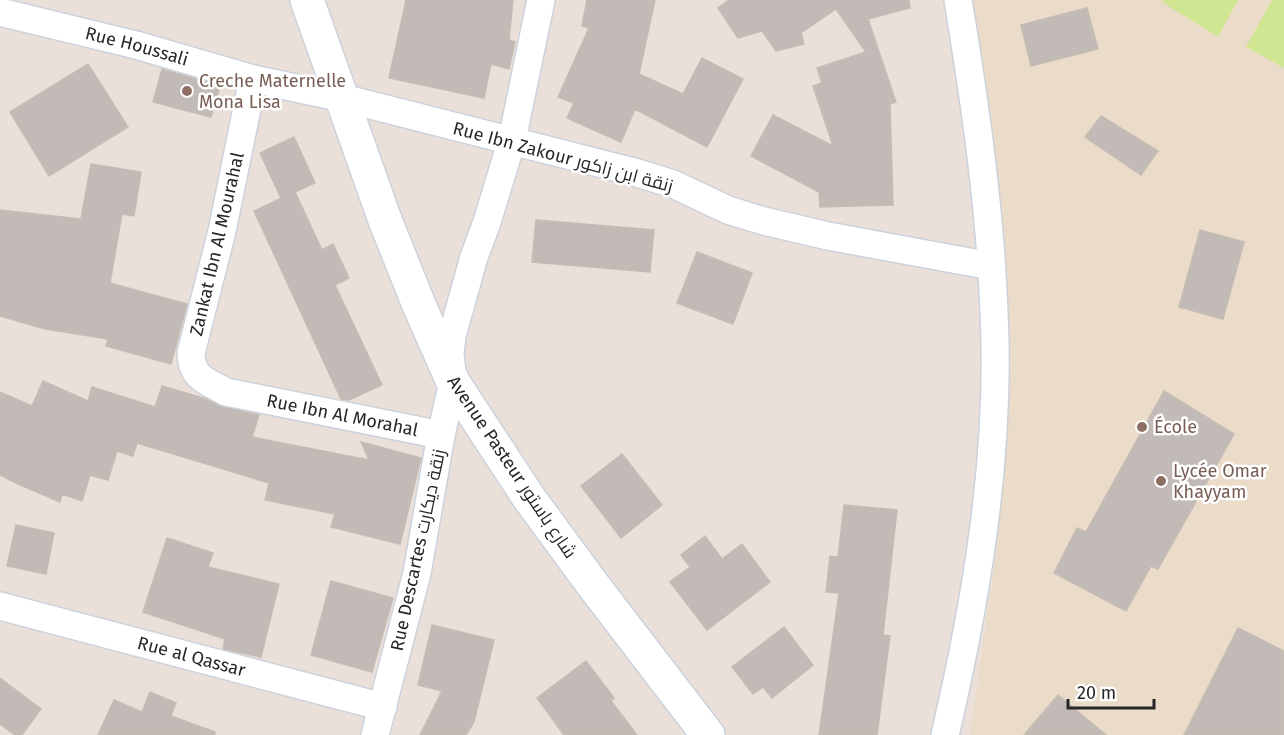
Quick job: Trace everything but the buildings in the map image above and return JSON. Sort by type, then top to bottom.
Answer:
[{"type":"street","name":"Avenue Pasteur شارع باستور","points":[[307,0],[385,220],[419,306],[453,382],[529,498],[586,577],[708,735]]},
{"type":"street","name":"Rue Ibn Al Morahal","points":[[226,392],[441,435],[453,382],[450,354],[452,336],[474,257],[512,140],[541,0]]},
{"type":"street","points":[[945,735],[966,637],[982,532],[991,460],[994,402],[994,313],[984,179],[958,0]]},
{"type":"street","name":"Rue Houssali","points":[[0,12],[148,48],[253,79],[343,98]]},
{"type":"street","name":"Zankat Ibn Al Mourahal","points":[[226,392],[201,378],[191,366],[191,353],[222,231],[253,79]]},
{"type":"street","name":"Rue Ibn Zakour زنقة ابن زاكور","points":[[343,98],[634,172],[673,184],[728,210],[764,221],[828,236],[991,266]]},
{"type":"street","name":"Rue Descartes زنقة ديكارت","points":[[375,735],[417,573],[441,435]]},
{"type":"street","name":"Rue al Qassar","points":[[0,606],[383,707]]},
{"type":"shaded area","name":"École","points":[[967,0],[1284,0],[1284,735],[970,735],[998,540],[1004,315]]},
{"type":"green space","points":[[1164,0],[1238,0],[1218,37],[1162,2]]},
{"type":"green space","points":[[1272,0],[1284,0],[1284,68],[1246,47]]},
{"type":"place","name":"Creche Maternelle Mona Lisa","points":[[187,91]]},
{"type":"place","name":"École","points":[[1142,427]]},
{"type":"place","name":"Lycée Omar Khayyam","points":[[1161,481]]}]
